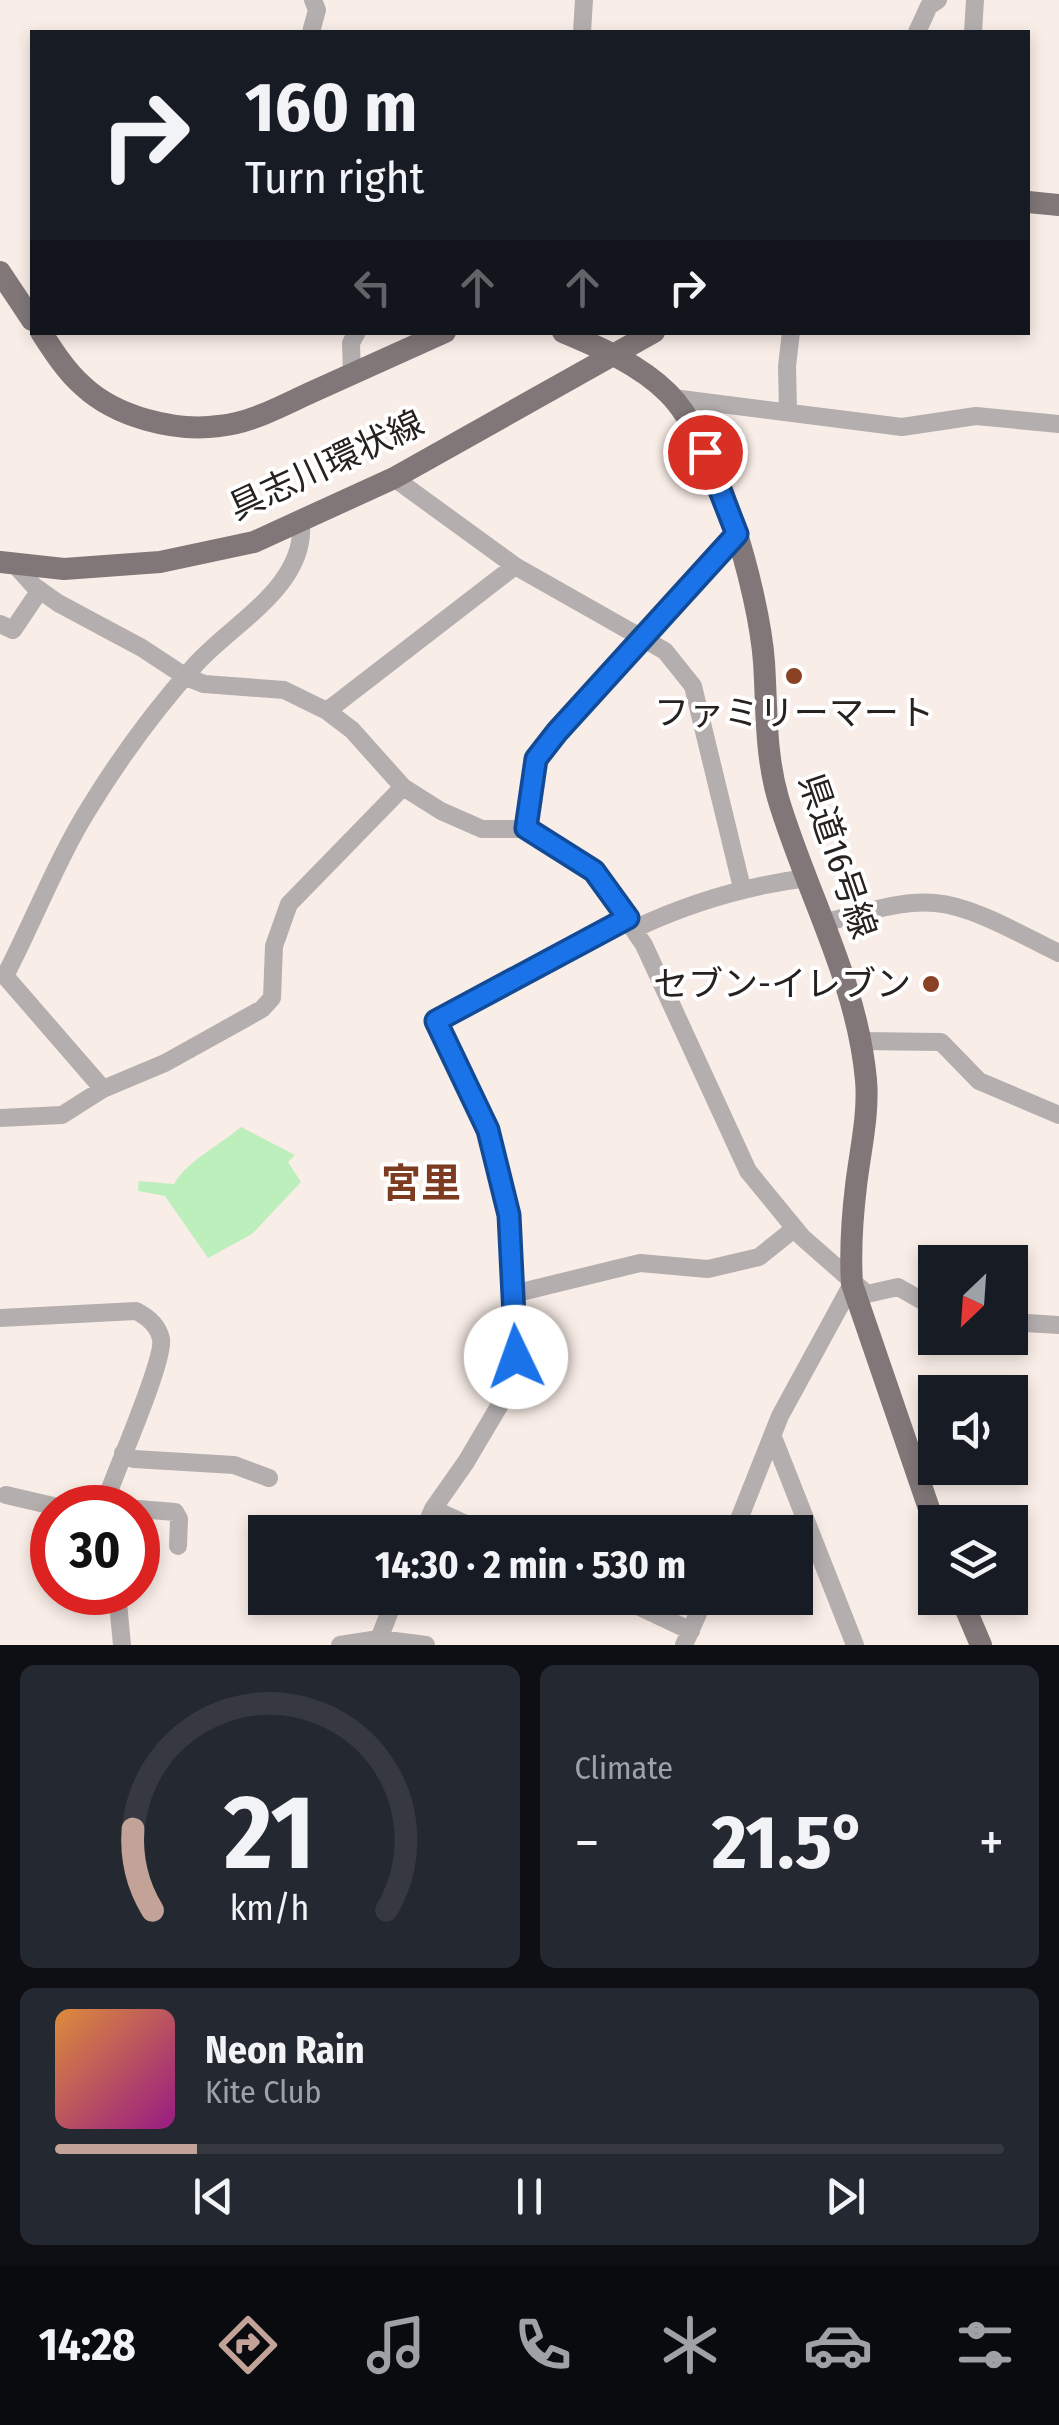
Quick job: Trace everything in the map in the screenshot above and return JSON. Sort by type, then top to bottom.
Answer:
[{"type":"main road","points":[[1030,202],[1059,205]]},
{"type":"main road","points":[[0,272],[30,317]]},
{"type":"main road","points":[[43,335],[60,362],[85,388],[113,406],[143,418],[181,426],[220,426],[260,416],[437,335]]},
{"type":"main road","name":"県道16号線","points":[[569,335],[613,356],[673,398],[705,452],[737,534],[759,627],[768,751],[778,798],[826,922],[861,1040],[866,1109],[850,1243],[852,1284],[928,1505]]},
{"type":"main road","name":"具志川環状線","points":[[8,564],[64,569],[160,562],[254,542],[394,478],[649,335]]},
{"type":"main road","points":[[968,1615],[981,1645]]},
{"type":"street","points":[[312,30],[317,10],[313,0]]},
{"type":"street","points":[[582,30],[584,0]]},
{"type":"street","points":[[918,30],[929,6],[938,0]]},
{"type":"street","points":[[973,30],[975,0]]},
{"type":"street","points":[[352,374],[351,343],[356,335]]},
{"type":"street","points":[[788,411],[791,335]]},
{"type":"street","points":[[673,398],[902,427],[976,416],[1059,424]]},
{"type":"street","points":[[394,478],[515,566],[664,651],[692,686],[742,888]]},
{"type":"street","points":[[103,1088],[2,975],[89,807],[186,677],[276,587],[298,556],[301,523]]},
{"type":"street","points":[[526,828],[536,759],[737,534]]},
{"type":"street","points":[[8,564],[40,590],[186,677],[204,684],[284,690],[328,711],[352,730],[403,787],[441,812],[482,830],[526,828],[594,871],[631,924],[748,1171],[794,1228],[852,1284],[866,1294],[898,1286],[918,1298]]},
{"type":"street","points":[[328,711],[515,566]]},
{"type":"street","points":[[0,624],[13,630],[40,590]]},
{"type":"street","points":[[0,1118],[62,1115],[103,1088],[165,1063],[262,1010],[272,998],[274,946],[290,904],[403,787]]},
{"type":"street","points":[[430,1515],[508,1391],[516,1357],[509,1215],[488,1130],[436,1021],[631,924],[742,888],[807,878]]},
{"type":"street","points":[[826,922],[907,904],[940,903],[1059,952]]},
{"type":"street","points":[[861,1040],[940,1042],[979,1082],[1059,1116]]},
{"type":"street","points":[[513,1294],[640,1263],[708,1269],[759,1257],[794,1228]]},
{"type":"street","points":[[741,1515],[780,1416],[852,1284]]},
{"type":"street","points":[[0,1318],[136,1311],[150,1318],[162,1341],[111,1485]]},
{"type":"street","points":[[1028,1323],[1059,1326]]},
{"type":"street","points":[[773,1437],[856,1645]]},
{"type":"street","points":[[123,1452],[134,1459],[234,1465],[268,1478]]},
{"type":"street","points":[[6,1495],[30,1501]]},
{"type":"street","points":[[433,1509],[446,1515]]},
{"type":"street","points":[[160,1511],[174,1512],[179,1519],[178,1546]]},
{"type":"street","points":[[119,1615],[122,1645]]},
{"type":"street","points":[[380,1642],[389,1615]]},
{"type":"street","points":[[649,1615],[688,1638]]},
{"type":"street","points":[[340,1645],[400,1639],[426,1645]]},
{"type":"green space","points":[[241,1127],[295,1155],[288,1162],[301,1182],[252,1234],[208,1258],[165,1196],[138,1191],[139,1181],[174,1184],[195,1161]]},
{"type":"place","name":"ファミリーマート","points":[[794,676]]},
{"type":"place","name":"セブン-イレブン","points":[[931,984]]},
{"type":"district","name":"宮里","points":[[421,1183]]},
{"type":"route","points":[[516,1357],[509,1215],[488,1130],[436,1021],[628,918],[594,871],[526,828],[536,759],[737,534],[705,452]]}]
